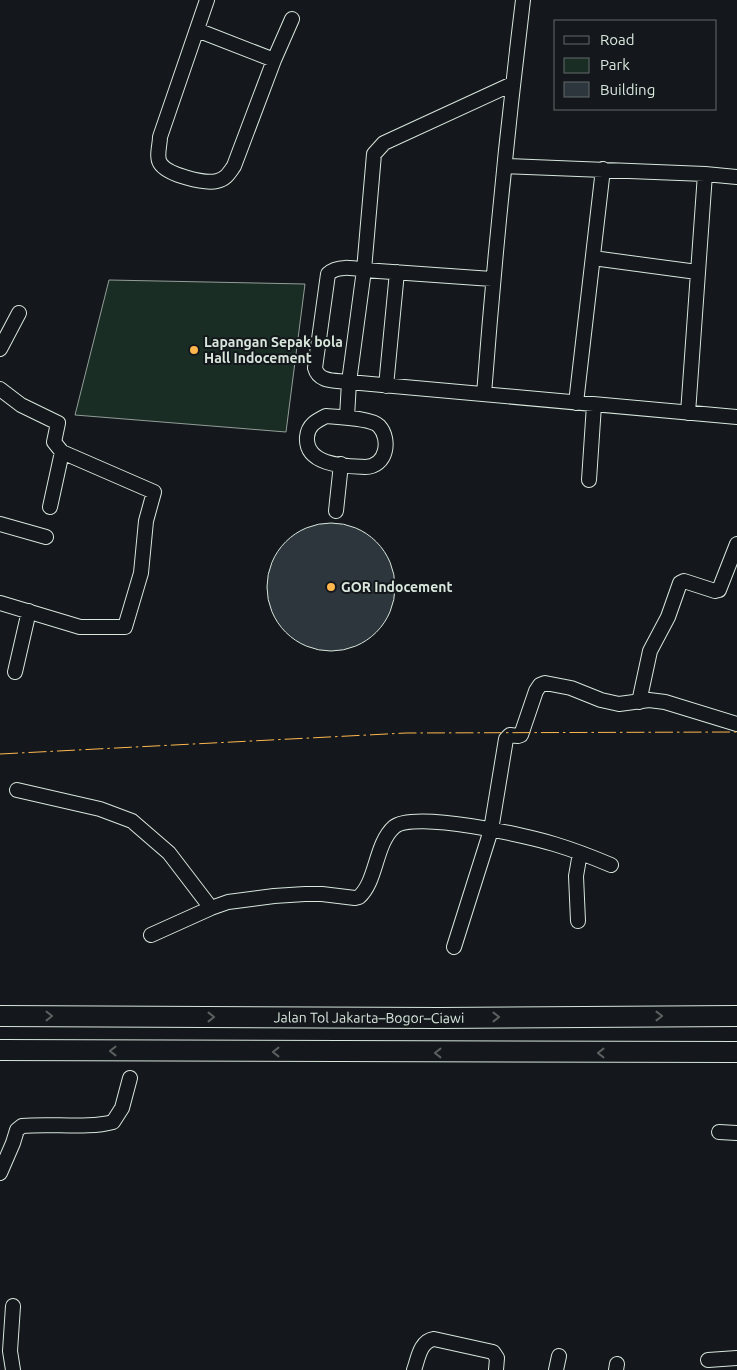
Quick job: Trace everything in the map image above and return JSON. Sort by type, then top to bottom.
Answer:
[{"type":"highway","name":"Jalan Tol Jakarta–Bogor–Ciawi","points":[[0,1016],[429,1018],[737,1016]]},
{"type":"highway","points":[[0,1050],[737,1052]]},
{"type":"street","points":[[207,0],[160,137],[158,158],[160,164],[166,170],[179,176],[215,182],[228,176],[234,166],[274,60],[292,19]]},
{"type":"street","points":[[484,394],[492,279],[512,84],[523,0]]},
{"type":"street","points":[[197,30],[274,60]]},
{"type":"street","points":[[347,417],[349,382],[364,270],[374,154],[384,143],[512,84]]},
{"type":"street","points":[[505,166],[603,169],[737,177]]},
{"type":"street","points":[[576,403],[603,169]]},
{"type":"street","points":[[688,413],[705,174]]},
{"type":"street","points":[[593,258],[697,272]]},
{"type":"street","points":[[492,279],[336,268],[328,274],[315,368],[317,374],[322,379],[386,386],[737,418]]},
{"type":"street","points":[[386,386],[397,272]]},
{"type":"street","points":[[0,349],[19,312]]},
{"type":"street","points":[[0,389],[21,406],[58,423],[54,442],[62,452],[154,492],[146,521],[141,573],[127,624],[123,627],[80,627],[0,603]]},
{"type":"street","points":[[588,480],[594,405]]},
{"type":"street","points":[[326,416],[347,417],[374,423],[379,426],[386,443],[382,459],[377,464],[371,467],[328,462],[316,457],[311,451],[307,436],[309,428],[314,422],[326,416]]},
{"type":"street","points":[[50,507],[62,452]]},
{"type":"street","points":[[336,511],[341,464]]},
{"type":"street","points":[[0,524],[46,537]]},
{"type":"street","points":[[639,702],[650,651],[668,617],[680,583],[684,581],[714,591],[719,590],[737,544]]},
{"type":"street","points":[[15,672],[29,611]]},
{"type":"street","points":[[454,947],[491,830],[506,739],[510,735],[522,735],[536,691],[540,685],[545,683],[557,684],[601,700],[619,704],[656,700],[737,724]]},
{"type":"street","points":[[17,790],[100,809],[132,820],[169,853],[211,908]]},
{"type":"street","points":[[151,935],[228,902],[274,896],[322,894],[359,897],[367,886],[382,844],[397,824],[406,821],[436,822],[509,832],[534,838],[611,865]]},
{"type":"street","points":[[578,921],[576,876],[580,853]]},
{"type":"street","points":[[0,1173],[14,1143],[17,1130],[22,1126],[100,1125],[114,1122],[122,1108],[130,1078]]},
{"type":"street","points":[[719,1132],[737,1133]]},
{"type":"street","points":[[13,1306],[10,1351],[13,1370]]},
{"type":"street","points":[[414,1370],[422,1346],[429,1340],[434,1339],[493,1352],[498,1358],[496,1370]]},
{"type":"street","points":[[708,1360],[737,1358]]},
{"type":"green space","name":"Lapangan Sepak bola Hall Indocement","points":[[109,280],[305,284],[286,432],[75,415]]},
{"type":"building","name":"GOR Indocement","points":[[331,523],[356,527],[377,541],[391,562],[395,587],[391,612],[377,633],[356,647],[331,651],[306,647],[285,633],[271,612],[267,587],[271,562],[285,541],[306,527]]},
{"type":"power","points":[[0,754],[406,733],[737,732]]},
{"type":"place","name":"Lapangan Sepak bola Hall Indocement","points":[[194,350]]},
{"type":"place","name":"GOR Indocement","points":[[331,587]]}]
